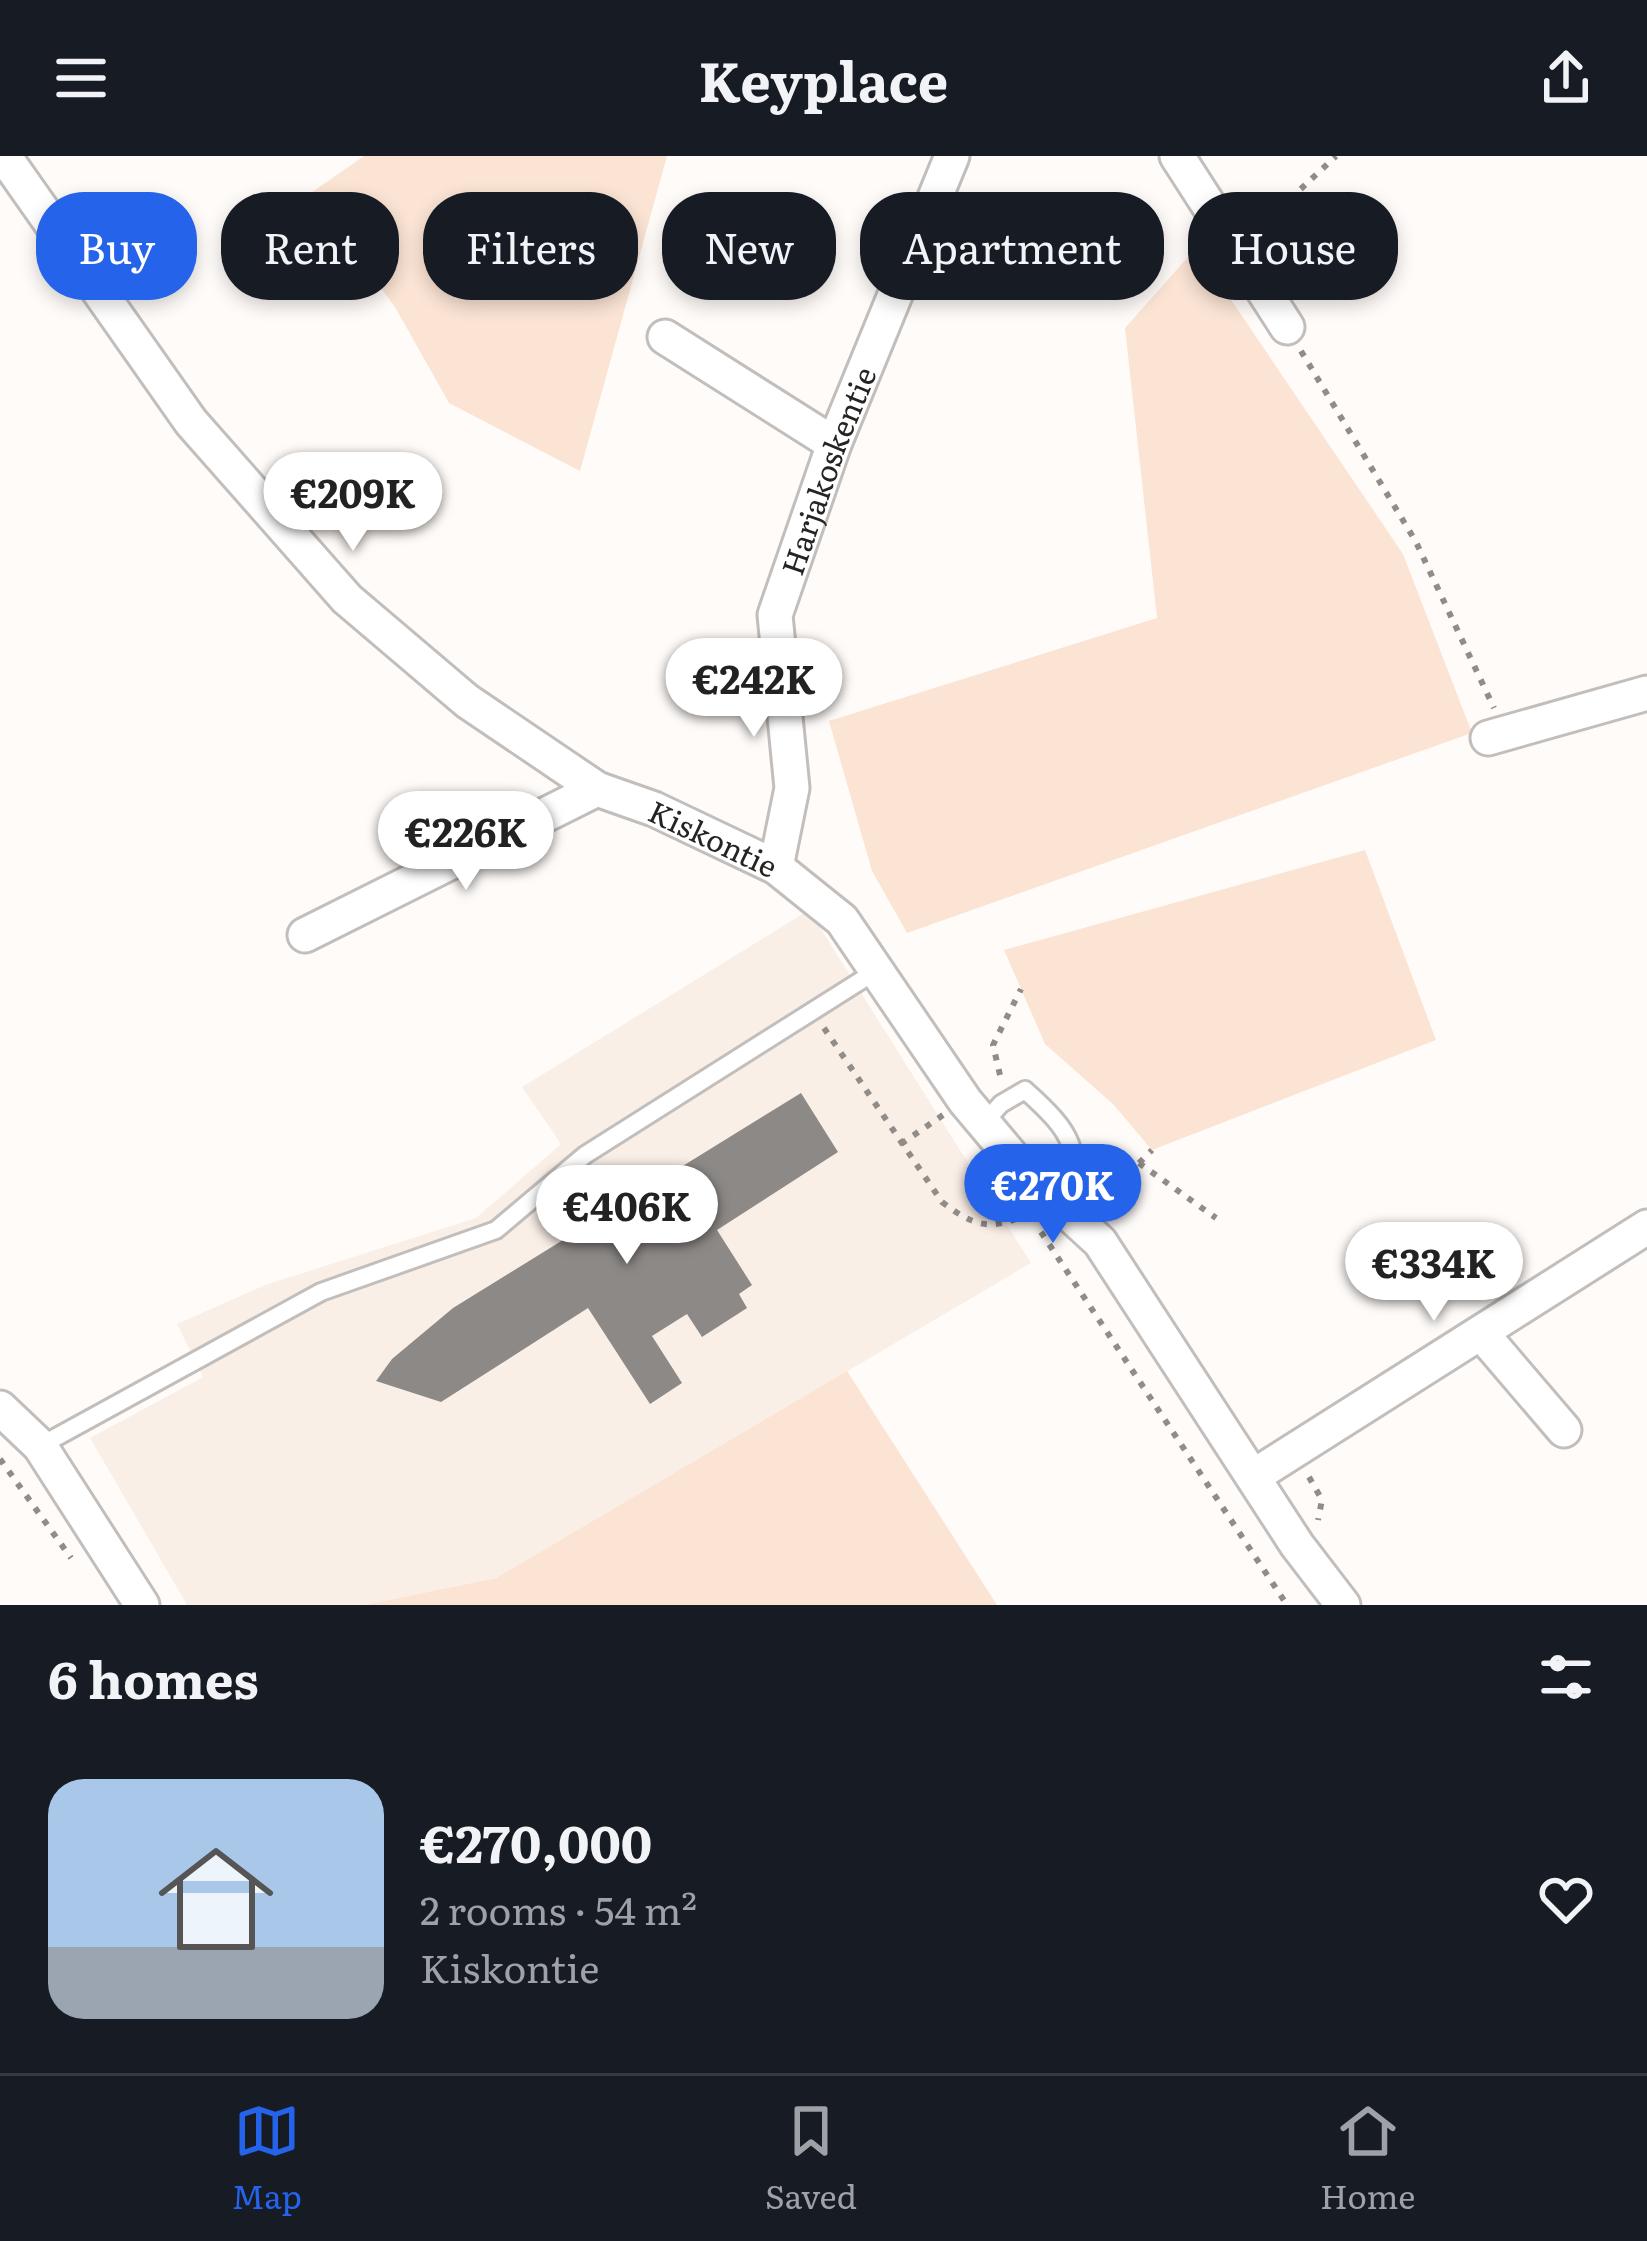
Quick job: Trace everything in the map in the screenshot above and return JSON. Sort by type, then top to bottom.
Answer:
[{"type":"street","name":"Kiskontie","points":[[4,156],[190,422],[347,599],[467,701],[597,789],[654,809],[776,867],[842,920],[984,1124],[1028,1176],[1100,1242],[1343,1605]]},
{"type":"street","name":"Harjakoskentie","points":[[776,867],[793,788],[775,615],[834,444],[952,156]]},
{"type":"street","points":[[1177,156],[1200,192]]},
{"type":"street","points":[[1270,300],[1287,327]]},
{"type":"street","points":[[665,337],[834,444]]},
{"type":"street","points":[[1497,736],[1647,693]]},
{"type":"street","points":[[305,935],[597,789]]},
{"type":"street","points":[[1254,1477],[1647,1227]]},
{"type":"street","points":[[1482,1334],[1564,1430]]},
{"type":"street","points":[[0,1408],[40,1446],[142,1605]]},
{"type":"lane","points":[[40,1446],[321,1292],[496,1230],[585,1154],[876,971]]},
{"type":"lane","points":[[984,1124],[1001,1104],[1025,1090],[1054,1117],[1078,1164],[1068,1213]]},
{"type":"path","points":[[1297,192],[1336,156]]},
{"type":"path","points":[[1287,327],[1416,542],[1497,736]]},
{"type":"path","points":[[1000,1075],[994,1045],[1021,989]]},
{"type":"path","points":[[813,1011],[941,1202],[968,1222],[993,1229],[1029,1214]]},
{"type":"path","points":[[1139,1163],[1152,1150]]},
{"type":"path","points":[[1078,1164],[1139,1163],[1216,1218]]},
{"type":"path","points":[[1028,1176],[1029,1214],[1287,1605]]},
{"type":"path","points":[[0,1459],[77,1567]]},
{"type":"shaded area","points":[[364,156],[667,156],[638,261],[638,192],[423,192],[423,300],[627,300],[580,471],[449,403],[390,300],[399,300],[399,192],[312,192]]},
{"type":"shaded area","points":[[1188,257],[1188,300],[1231,300],[1403,554],[1472,733],[907,933],[872,871],[829,721],[1157,618],[1125,328],[1150,300],[1164,300],[1164,284]]},
{"type":"shaded area","points":[[1365,850],[1436,1040],[1152,1150],[1113,1104],[1045,1044],[1004,950]]},
{"type":"shaded area","points":[[809,910],[1031,1263],[496,1578],[364,1605],[187,1605],[90,1438],[203,1377],[177,1324],[265,1285],[476,1218],[561,1144],[522,1087]]},
{"type":"shaded area","points":[[847,1371],[997,1605],[364,1605],[496,1578]]},
{"type":"building","points":[[801,1093],[838,1152],[717,1230],[752,1285],[739,1294],[747,1308],[702,1337],[687,1314],[652,1336],[682,1383],[650,1404],[588,1308],[441,1402],[376,1381],[392,1359],[453,1308]]}]
